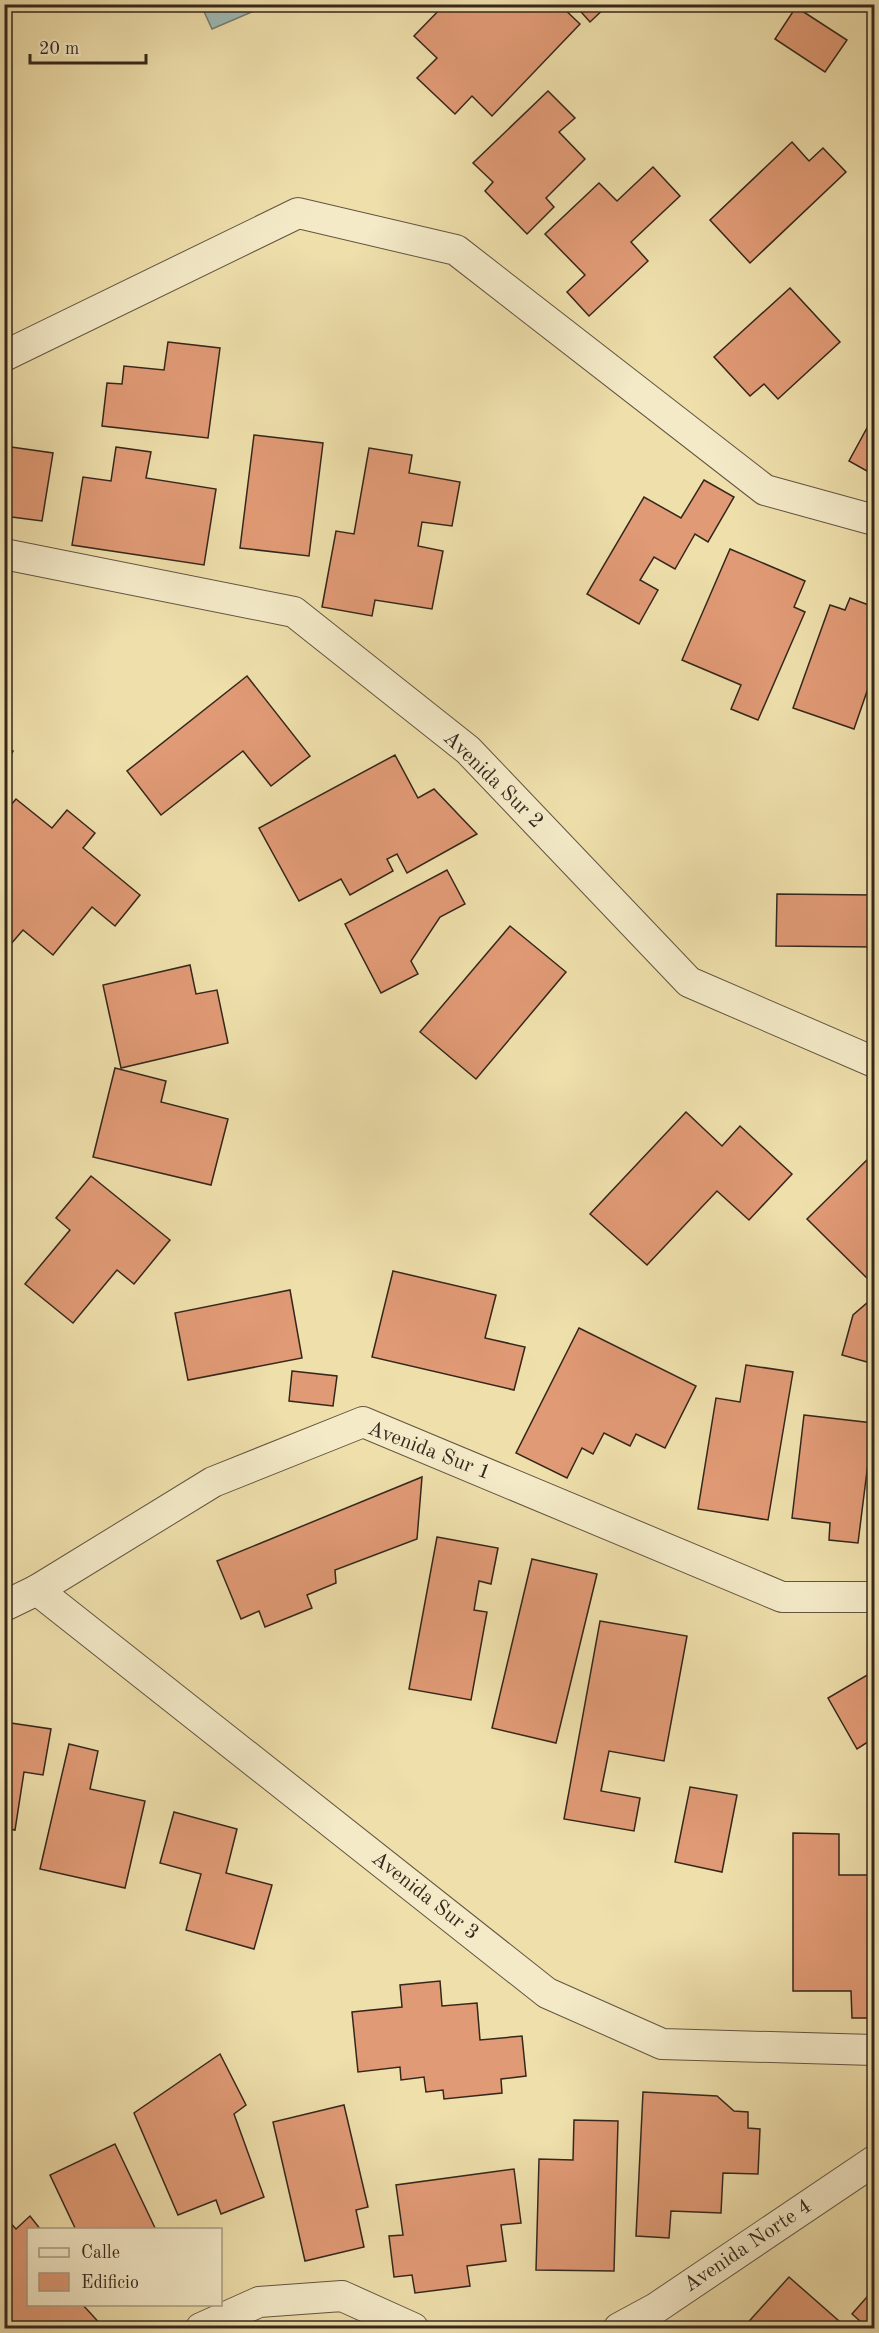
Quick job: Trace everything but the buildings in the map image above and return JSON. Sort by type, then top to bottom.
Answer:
[{"type":"street","points":[[4,356],[298,213],[456,250],[765,490],[874,520]]},
{"type":"street","name":"Avenida Sur 2","points":[[4,554],[294,612],[468,750],[688,982],[874,1062]]},
{"type":"street","name":"Avenida Sur 1","points":[[4,1606],[37,1590],[213,1482],[363,1422],[782,1597],[874,1597]]},
{"type":"street","name":"Avenida Sur 3","points":[[37,1590],[547,1993],[662,2044],[874,2050]]},
{"type":"street","name":"Avenida Norte 4","points":[[619,2328],[656,2308],[874,2161]]},
{"type":"street","points":[[201,2328],[259,2302],[342,2296],[413,2328]]},
{"type":"water","points":[[201,5],[268,5],[212,29]]}]
